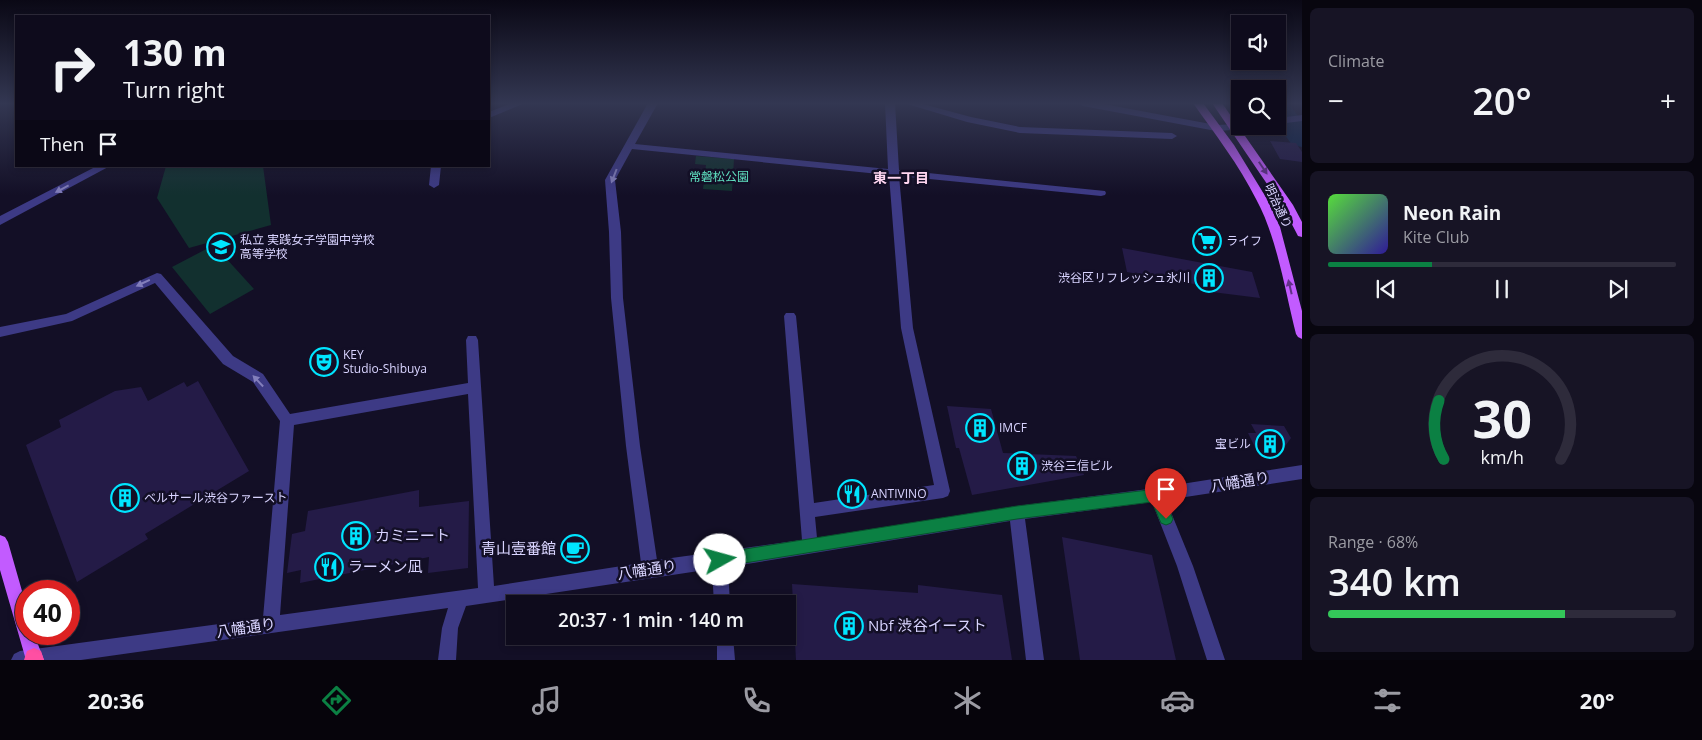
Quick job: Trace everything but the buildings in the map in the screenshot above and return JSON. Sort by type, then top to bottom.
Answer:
[{"type":"main road","name":"明治通り","points":[[1220,134],[1262,199],[1274,227],[1302,334]]},
{"type":"main road","name":"明治通り","points":[[1240,135],[1289,208],[1302,233]]},
{"type":"main road","points":[[0,542],[15,595]]},
{"type":"main road","points":[[28,645],[31,659]]},
{"type":"street","points":[[636,134],[610,180],[620,322],[633,446],[650,569]]},
{"type":"street","points":[[806,511],[943,491],[907,328],[891,134]]},
{"type":"street","points":[[1116,134],[1172,136]]},
{"type":"street","points":[[629,146],[1101,193]]},
{"type":"street","points":[[0,221],[103,167]]},
{"type":"street","points":[[434,185],[436,167]]},
{"type":"street","points":[[0,332],[68,318],[157,276],[228,360],[258,378],[287,420],[271,624]]},
{"type":"street","points":[[790,316],[810,546]]},
{"type":"street","points":[[472,340],[486,595]]},
{"type":"street","points":[[287,420],[474,386]]},
{"type":"street","name":"八幡通り","points":[[31,659],[486,595],[1017,513],[1156,495],[1302,472]]},
{"type":"street","points":[[1156,495],[1185,566],[1216,660]]},
{"type":"street","points":[[1017,513],[1035,660]]},
{"type":"street","points":[[720,560],[722,595]]},
{"type":"street","points":[[448,660],[450,628],[460,598]]},
{"type":"street","points":[[725,645],[726,660]]},
{"type":"green space","name":"常磐松公園","points":[[696,156],[734,159],[732,191],[703,189],[706,165],[695,164]]},
{"type":"green space","points":[[166,167],[263,167],[271,225],[189,248],[157,198]]},
{"type":"green space","points":[[214,245],[254,289],[210,314],[172,267]]},
{"type":"waterway","points":[[1298,134],[1302,139]]},
{"type":"place","name":"ライフ","points":[[1207,241]]},
{"type":"place","name":"私立 実践女子学園中学校 高等学校","points":[[221,247]]},
{"type":"place","name":"渋谷区リフレッシュ氷川","points":[[1209,278]]},
{"type":"place","name":"KEY Studio-Shibuya","points":[[324,362]]},
{"type":"place","name":"IMCF","points":[[980,428]]},
{"type":"place","name":"宝ビル","points":[[1270,444]]},
{"type":"place","name":"渋谷三信ビル","points":[[1022,466]]},
{"type":"place","name":"ANTIVINO","points":[[852,494]]},
{"type":"place","name":"ベルサール渋谷ファースト","points":[[125,498]]},
{"type":"place","name":"カミニート","points":[[356,536]]},
{"type":"place","name":"青山壹番館","points":[[575,549]]},
{"type":"place","name":"ラーメン凪","points":[[329,567]]},
{"type":"place","name":"Nbf 渋谷イースト","points":[[849,626]]},
{"type":"district","name":"東一丁目","points":[[901,178]]},
{"type":"route","points":[[720,560],[1017,513],[1156,495],[1166,519]]}]
